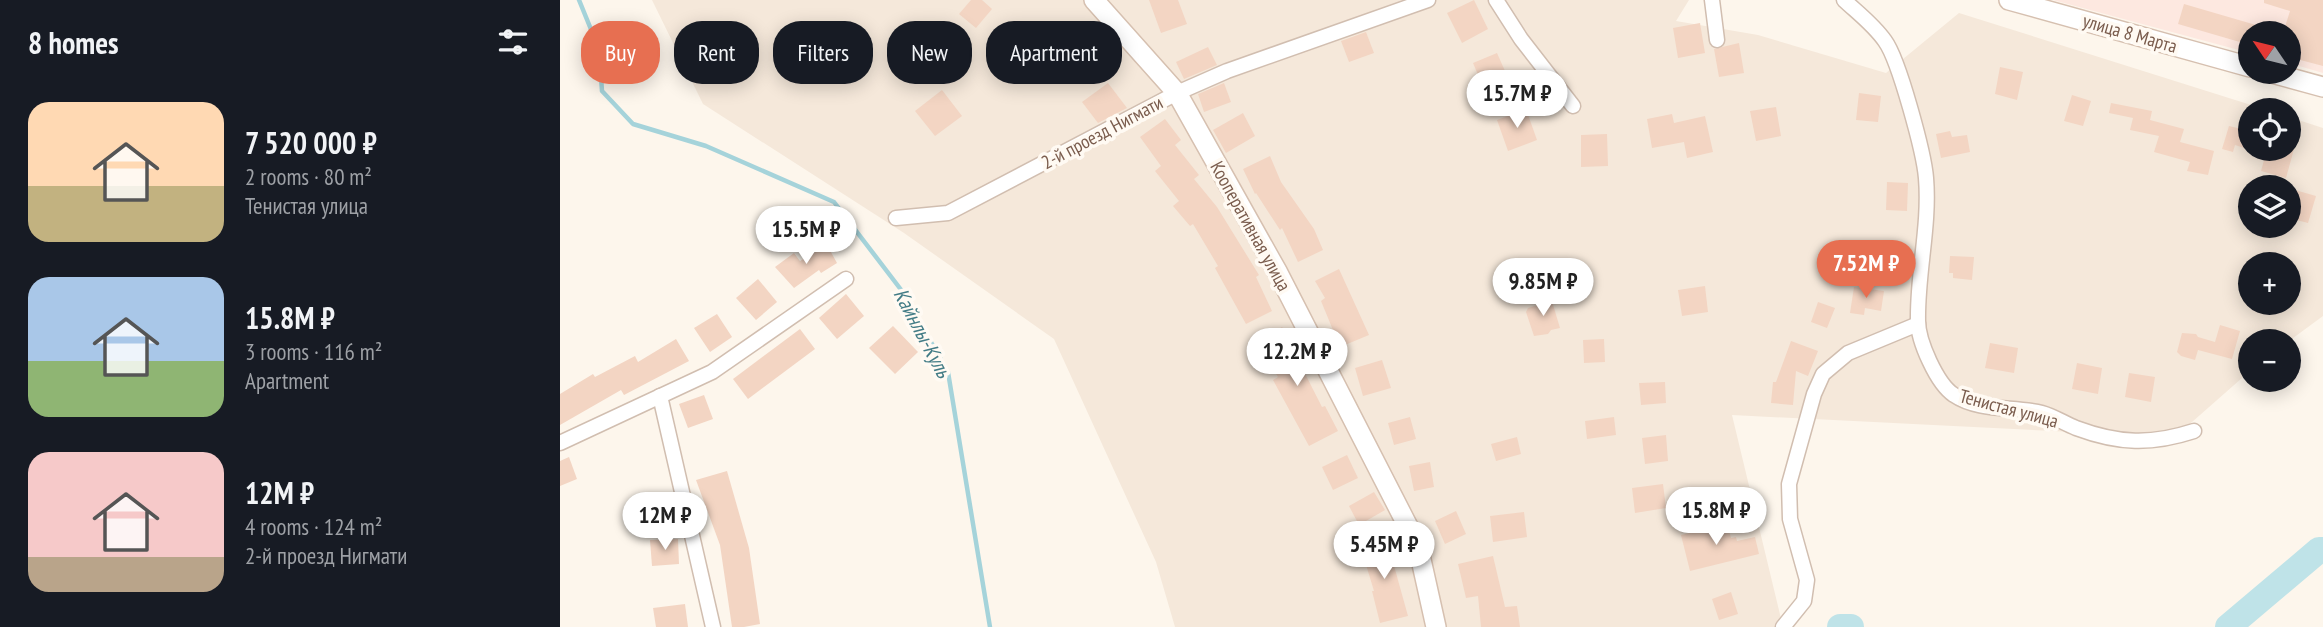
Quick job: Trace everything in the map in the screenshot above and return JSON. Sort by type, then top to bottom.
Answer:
[{"type":"main road","name":"Кооперативная улица","points":[[1094,0],[1177,93],[1278,272],[1418,546],[1436,627]]},
{"type":"main road","name":"улица 8 Марта","points":[[2009,0],[2238,64]]},
{"type":"main road","points":[[2301,81],[2323,87]]},
{"type":"street","name":"2-й проезд Нигмати","points":[[896,218],[948,213],[1177,93],[1227,71],[1428,0]]},
{"type":"street","points":[[1496,0],[1521,39],[1573,106]]},
{"type":"street","points":[[1713,0],[1717,40]]},
{"type":"street","name":"Тенистая улица","points":[[1844,0],[1870,23],[1887,43],[1918,141],[1926,177],[1926,230],[1918,324],[1938,380],[1952,395],[1965,401],[2042,413],[2077,428],[2126,442],[2166,440],[2194,431]]},
{"type":"street","points":[[560,443],[712,372],[846,279]]},
{"type":"street","points":[[1783,627],[1804,601],[1806,590],[1804,561],[1790,519],[1789,484],[1814,394],[1823,374],[1848,352],[1918,324]]},
{"type":"street","points":[[660,396],[713,627]]},
{"type":"shaded area","points":[[652,0],[1689,0],[1676,21],[1758,35],[1886,73],[1959,13],[2238,101],[2238,161],[2301,161],[2301,121],[2323,128],[2323,316],[2301,332],[2301,329],[2238,329],[2238,382],[2175,437],[1732,415],[1783,627],[1175,627],[1156,562],[1054,339],[904,233],[703,104],[693,84],[759,84],[759,21],[674,21],[674,45]]},
{"type":"shaded area","points":[[2053,0],[2323,0],[2323,73],[2301,67],[2301,21],[2238,21],[2238,50]]},
{"type":"building","points":[[971,0],[982,0],[992,9],[976,28],[972,21],[968,21],[959,14]]},
{"type":"building","points":[[1149,0],[1178,0],[1187,24],[1161,33]]},
{"type":"building","points":[[1474,0],[1488,29],[1462,43],[1447,13]]},
{"type":"building","points":[[2264,0],[2323,0],[2323,66],[2301,60],[2301,21],[2287,21],[2290,11],[2264,3]]},
{"type":"building","points":[[2184,4],[2242,21],[2238,21],[2238,42],[2178,24]]},
{"type":"building","points":[[1700,23],[1705,53],[1678,58],[1673,28]]},
{"type":"building","points":[[1366,32],[1374,53],[1349,62],[1341,41]]},
{"type":"building","points":[[1739,43],[1744,73],[1719,77],[1714,49]]},
{"type":"building","points":[[1208,47],[1217,65],[1184,79],[1176,62]]},
{"type":"building","points":[[1497,53],[1505,71],[1481,82],[1473,63]]},
{"type":"building","points":[[2000,67],[2023,72],[2017,100],[1995,94]]},
{"type":"building","points":[[1224,83],[1231,102],[1204,112],[1198,94]]},
{"type":"building","points":[[1109,84],[1127,108],[1098,123],[1082,102]]},
{"type":"building","points":[[942,90],[962,116],[935,136],[915,111]]},
{"type":"building","points":[[1859,93],[1881,96],[1878,122],[1856,120]]},
{"type":"building","points":[[2072,95],[2091,101],[2083,126],[2064,121]]},
{"type":"building","points":[[2111,103],[2152,111],[2150,120],[2184,129],[2180,142],[2214,151],[2208,175],[2187,171],[2190,162],[2154,152],[2159,136],[2130,130],[2133,118],[2109,113]]},
{"type":"building","points":[[1776,107],[1781,136],[1756,141],[1750,111]]},
{"type":"building","points":[[1526,109],[1537,140],[1508,151],[1497,120]]},
{"type":"building","points":[[1243,113],[1255,136],[1226,153],[1213,130]]},
{"type":"building","points":[[1672,114],[1674,123],[1705,116],[1713,152],[1687,158],[1684,142],[1652,148],[1647,119]]},
{"type":"building","points":[[1165,119],[1181,140],[1175,145],[1199,175],[1194,179],[1217,207],[1259,275],[1256,277],[1272,311],[1246,324],[1215,268],[1218,266],[1193,224],[1190,226],[1173,206],[1179,201],[1155,171],[1161,166],[1140,137]]},
{"type":"building","points":[[2229,126],[2238,128],[2238,146],[2235,145],[2233,152],[2222,149]]},
{"type":"building","points":[[1950,131],[1952,137],[1967,135],[1970,152],[1941,158],[1936,134]]},
{"type":"building","points":[[1607,134],[1608,166],[1581,167],[1581,135]]},
{"type":"building","points":[[1270,156],[1281,182],[1314,229],[1323,250],[1298,262],[1282,228],[1280,230],[1255,194],[1243,169]]},
{"type":"building","points":[[2264,161],[2291,161],[2287,175],[2261,171]]},
{"type":"building","points":[[1887,182],[1908,183],[1907,211],[1886,210]]},
{"type":"building","points":[[2301,192],[2316,196],[2308,223],[2301,221]]},
{"type":"building","points":[[827,245],[837,263],[821,273],[819,270],[794,288],[775,267],[794,253],[800,261]]},
{"type":"building","points":[[1950,256],[1974,257],[1972,280],[1953,278],[1953,273],[1949,273]]},
{"type":"building","points":[[1339,269],[1369,335],[1340,347],[1321,301],[1325,298],[1315,281]]},
{"type":"building","points":[[758,279],[777,302],[756,320],[736,298]]},
{"type":"building","points":[[1705,286],[1708,312],[1682,316],[1678,290]]},
{"type":"building","points":[[1854,287],[1884,291],[1881,311],[1865,308],[1864,315],[1850,313]]},
{"type":"building","points":[[846,294],[864,316],[837,339],[819,318]]},
{"type":"building","points":[[1551,298],[1560,328],[1551,330],[1548,334],[1534,336],[1526,312],[1528,308],[1541,304],[1540,301]]},
{"type":"building","points":[[1818,302],[1835,308],[1827,328],[1811,322]]},
{"type":"building","points":[[717,314],[732,337],[710,352],[694,328]]},
{"type":"building","points":[[2220,325],[2238,330],[2232,359],[2198,350],[2195,360],[2177,352],[2182,333],[2196,334],[2215,342]]},
{"type":"building","points":[[893,326],[918,352],[895,374],[869,348]]},
{"type":"building","points":[[1282,327],[1296,348],[1293,350],[1322,407],[1325,406],[1338,431],[1309,446],[1273,380],[1278,377],[1257,343]]},
{"type":"building","points":[[800,329],[815,349],[748,399],[733,379]]},
{"type":"building","points":[[676,339],[689,361],[624,395],[621,390],[560,425],[560,394],[593,374],[595,377],[635,356],[638,362]]},
{"type":"building","points":[[1604,339],[1605,362],[1584,363],[1583,340]]},
{"type":"building","points":[[1791,341],[1818,351],[1808,376],[1796,371],[1793,405],[1771,403],[1773,382],[1776,382]]},
{"type":"building","points":[[1990,343],[2018,348],[2014,373],[1985,368]]},
{"type":"building","points":[[1382,360],[1391,388],[1363,396],[1355,368]]},
{"type":"building","points":[[2077,363],[2102,368],[2098,394],[2072,389]]},
{"type":"building","points":[[2129,373],[2155,377],[2151,402],[2125,397]]},
{"type":"building","points":[[1665,382],[1666,403],[1641,405],[1639,383]]},
{"type":"building","points":[[704,395],[713,419],[688,428],[679,404]]},
{"type":"building","points":[[1410,417],[1416,439],[1394,445],[1388,423]]},
{"type":"building","points":[[1614,417],[1616,435],[1587,439],[1585,421]]},
{"type":"building","points":[[1666,435],[1668,461],[1645,464],[1642,438]]},
{"type":"building","points":[[1517,437],[1521,454],[1496,461],[1491,444]]},
{"type":"building","points":[[1347,455],[1358,478],[1333,490],[1322,467]]},
{"type":"building","points":[[569,457],[577,479],[560,486],[560,461]]},
{"type":"building","points":[[1430,462],[1434,487],[1414,491],[1409,466]]},
{"type":"building","points":[[727,471],[749,548],[760,624],[744,627],[732,627],[720,545],[696,480]]},
{"type":"building","points":[[1663,484],[1666,508],[1635,513],[1632,488]]},
{"type":"building","points":[[1374,492],[1385,510],[1359,525],[1349,506]]},
{"type":"building","points":[[1456,511],[1466,534],[1445,544],[1435,521]]},
{"type":"building","points":[[1524,512],[1527,537],[1493,542],[1490,516]]},
{"type":"building","points":[[1727,524],[1731,538],[1736,537],[1737,541],[1755,537],[1759,554],[1690,571],[1681,535]]},
{"type":"building","points":[[1386,537],[1408,616],[1380,623],[1374,591],[1360,545]]},
{"type":"building","points":[[678,539],[679,564],[652,566],[650,540]]},
{"type":"building","points":[[1493,556],[1505,607],[1517,606],[1520,627],[1481,627],[1478,596],[1466,598],[1458,564]]},
{"type":"building","points":[[1731,592],[1738,614],[1719,620],[1712,599]]},
{"type":"building","points":[[685,604],[688,627],[656,627],[653,608]]},
{"type":"waterway","name":"Кайнлы-Куль","points":[[579,0],[599,49],[602,91],[633,124],[706,146],[834,202],[902,291],[948,372],[990,627]]},
{"type":"waterway","points":[[2228,627],[2319,550],[2323,550]]},
{"type":"waterway","points":[[1840,627],[1851,627]]}]
